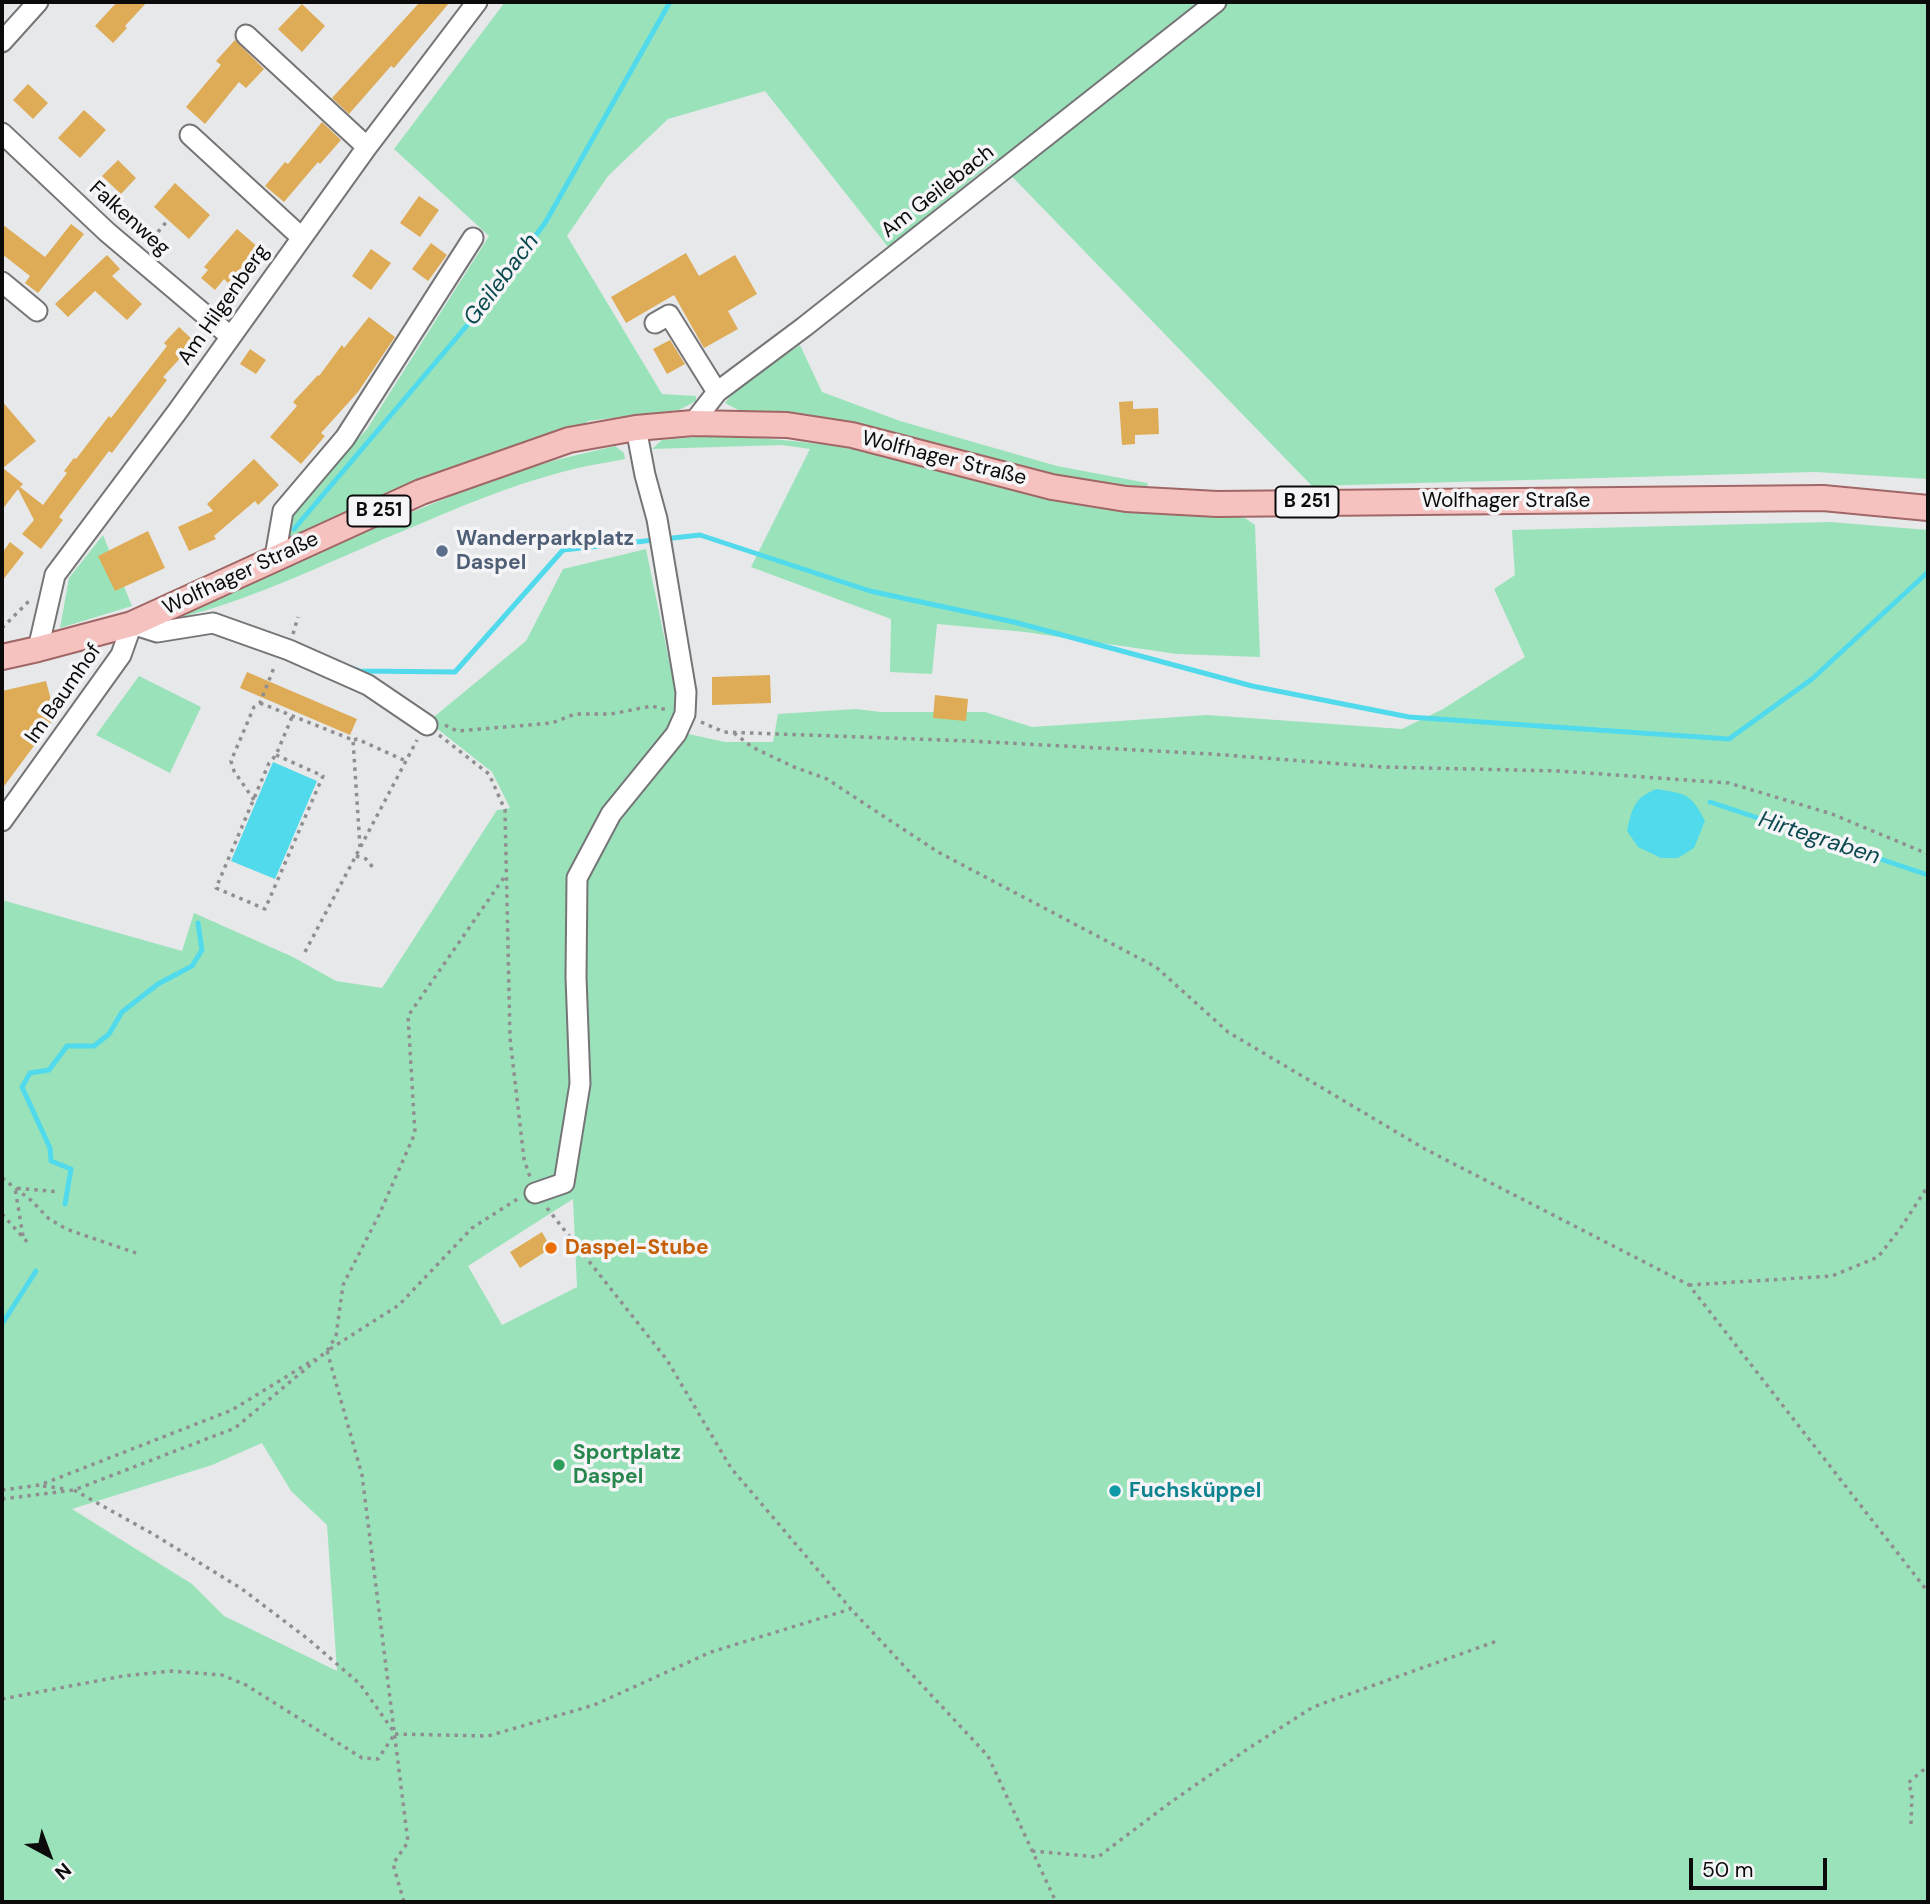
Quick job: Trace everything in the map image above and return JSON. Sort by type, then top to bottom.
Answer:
[{"type":"main road","name":"Wolfhager Straße","points":[[2,657],[132,624],[421,492],[569,440],[636,428],[693,423],[787,425],[852,435],[1052,487],[1126,499],[1217,504],[1823,498],[1928,508]]},
{"type":"street","points":[[2,42],[38,2]]},
{"type":"street","name":"Am Hilgenberg","points":[[38,649],[55,575],[177,412],[300,237],[477,2]]},
{"type":"street","name":"Am Geilebach","points":[[693,423],[717,391],[804,327],[1216,2]]},
{"type":"street","points":[[246,35],[367,147]]},
{"type":"street","name":"Falkenweg","points":[[2,133],[137,258],[230,336]]},
{"type":"street","points":[[190,135],[300,237]]},
{"type":"street","points":[[275,557],[283,511],[345,438],[473,238]]},
{"type":"street","points":[[2,282],[37,311]]},
{"type":"street","points":[[654,323],[669,315],[717,391]]},
{"type":"street","points":[[535,1193],[564,1183],[580,1084],[576,977],[577,878],[611,814],[676,734],[694,692],[636,428]]},
{"type":"street","points":[[132,624],[157,632],[213,623],[289,650],[368,685],[427,725]]},
{"type":"street","name":"Im Baumhof","points":[[2,821],[121,655],[132,624]]},
{"type":"path","points":[[137,258],[169,220]]},
{"type":"path","points":[[254,800],[234,771],[231,761],[254,707],[260,703],[274,669],[275,659]]},
{"type":"path","points":[[260,703],[353,740],[357,739],[406,761]]},
{"type":"path","points":[[427,725],[441,723],[457,731],[471,730],[552,723],[575,714],[611,714],[652,706],[685,714],[724,732],[1210,754],[1382,767],[1559,771],[1729,783],[1832,814],[1928,855]]},
{"type":"path","points":[[276,755],[323,776],[265,909],[216,888],[269,763],[276,755],[292,717]]},
{"type":"path","points":[[305,953],[427,725]]},
{"type":"path","points":[[427,725],[489,774],[505,810],[510,1038],[524,1159],[535,1193],[667,1360],[731,1468],[851,1609],[988,1756],[1056,1902]]},
{"type":"path","points":[[732,732],[752,747],[827,779],[938,852],[1156,967],[1228,1032],[1425,1149],[1689,1285],[1928,1592]]},
{"type":"path","points":[[353,740],[360,850]]},
{"type":"path","points":[[356,856],[366,859],[376,870]]},
{"type":"path","points":[[2,1499],[74,1490],[236,1428],[327,1351],[336,1336],[342,1285],[379,1215],[415,1133],[408,1016],[505,876]]},
{"type":"path","points":[[2,1178],[66,1230],[136,1253]]},
{"type":"path","points":[[1689,1285],[1832,1276],[1878,1257],[1928,1186]]},
{"type":"path","points":[[15,1188],[59,1192]]},
{"type":"path","points":[[15,1188],[23,1236]]},
{"type":"path","points":[[2,1490],[40,1485],[232,1410],[399,1305],[472,1228],[515,1199],[535,1193]]},
{"type":"path","points":[[2,1214],[29,1244]]},
{"type":"path","points":[[327,1351],[362,1475],[408,1842],[393,1864],[404,1902]]},
{"type":"path","points":[[40,1485],[74,1490],[153,1534],[242,1589],[308,1639],[360,1684],[395,1734]]},
{"type":"path","points":[[395,1734],[488,1736],[594,1705],[711,1651],[851,1609]]},
{"type":"path","points":[[1032,1851],[1098,1857],[1171,1802],[1313,1707],[1497,1641]]},
{"type":"path","points":[[2,1699],[123,1676],[159,1672],[222,1675],[246,1685],[362,1758],[378,1759],[395,1734]]},
{"type":"path","points":[[1911,1824],[1912,1793],[1908,1783],[1928,1766]]},
{"type":"green space","points":[[505,2],[1928,2],[1928,479],[1815,472],[1312,486],[996,160],[888,247],[765,91],[668,119],[608,176],[567,236],[662,394],[696,396],[696,401],[679,410],[588,421],[581,427],[434,474],[332,522],[281,539],[289,519],[313,488],[367,429],[489,236],[394,149]]},
{"type":"green space","points":[[800,345],[822,392],[900,421],[1057,466],[1147,483],[1148,486],[1138,488],[1101,484],[1054,475],[795,416],[742,412],[725,403],[736,389]]},
{"type":"green space","points":[[709,436],[842,447],[1245,518],[1255,525],[1260,657],[1177,654],[1025,632],[937,624],[932,674],[890,672],[891,619],[751,567],[810,449],[782,445],[652,449],[662,440]]},
{"type":"green space","points":[[615,446],[624,453],[625,459],[570,470],[502,491],[252,595],[159,622],[306,555],[496,478]]},
{"type":"green space","points":[[1831,522],[1928,530],[1928,1902],[2,1902],[2,900],[182,951],[194,913],[293,957],[336,981],[382,988],[497,810],[510,808],[492,772],[435,727],[435,716],[526,641],[563,569],[646,549],[684,733],[725,742],[773,742],[778,714],[856,709],[881,712],[985,712],[1032,727],[1207,715],[1402,729],[1443,709],[1525,657],[1494,589],[1515,575],[1512,530]],"holes":[[[573,1199],[577,1287],[502,1325],[468,1266]],[[262,1443],[291,1491],[327,1525],[337,1671],[224,1616],[192,1584],[72,1509],[212,1465]]]},
{"type":"green space","points":[[103,535],[132,606],[60,628],[69,578]]},
{"type":"green space","points":[[139,676],[201,707],[170,773],[96,735]]},
{"type":"water","points":[[273,762],[317,781],[275,879],[231,861]]},
{"type":"water","points":[[1657,789],[1687,796],[1705,821],[1694,848],[1678,858],[1661,858],[1638,847],[1627,831],[1635,805],[1643,796]]},
{"type":"building","points":[[117,2],[147,2],[113,43],[95,26]]},
{"type":"building","points":[[420,2],[450,2],[394,68],[391,66],[349,114],[332,98]]},
{"type":"building","points":[[302,4],[325,26],[302,52],[278,29]]},
{"type":"building","points":[[235,40],[264,69],[246,88],[239,82],[205,124],[186,107],[221,65],[216,61]]},
{"type":"building","points":[[28,84],[48,103],[33,119],[13,100]]},
{"type":"building","points":[[84,110],[106,130],[80,158],[58,138]]},
{"type":"building","points":[[322,122],[341,140],[284,202],[265,186],[285,162],[288,164]]},
{"type":"building","points":[[118,160],[136,178],[121,194],[102,176]]},
{"type":"building","points":[[175,183],[210,215],[189,239],[154,207]]},
{"type":"building","points":[[419,196],[439,210],[420,237],[400,223]]},
{"type":"building","points":[[2,224],[45,257],[71,224],[84,234],[38,293],[25,283],[30,276],[2,254]]},
{"type":"building","points":[[237,229],[259,248],[228,283],[224,279],[215,290],[201,278],[208,270],[204,267]]},
{"type":"building","points":[[431,243],[447,255],[428,281],[412,269]]},
{"type":"building","points":[[371,249],[391,263],[371,290],[352,276]]},
{"type":"building","points":[[686,253],[699,276],[735,255],[757,294],[728,311],[738,329],[704,348],[674,295],[626,323],[611,297]]},
{"type":"building","points":[[107,255],[120,269],[112,276],[142,304],[127,320],[95,291],[68,317],[55,304]]},
{"type":"building","points":[[369,317],[395,337],[358,392],[321,433],[325,436],[301,464],[270,437],[297,406],[293,402]]},
{"type":"building","points":[[179,327],[195,342],[163,377],[167,380],[59,517],[63,520],[41,549],[22,534],[34,520],[18,489],[2,510],[2,401],[36,441],[3,468],[23,484],[20,487],[43,505],[67,473],[64,471],[109,416],[111,418],[167,346],[164,343]]},
{"type":"building","points":[[670,340],[685,364],[667,374],[653,349]]},
{"type":"building","points":[[250,349],[266,360],[256,374],[240,364]]},
{"type":"building","points":[[1133,401],[1133,409],[1158,408],[1159,434],[1135,435],[1135,444],[1122,445],[1119,402]]},
{"type":"building","points":[[254,459],[279,485],[258,505],[255,501],[214,536],[216,539],[189,551],[178,527],[213,511],[207,504]]},
{"type":"building","points":[[148,531],[165,568],[115,591],[98,556]]},
{"type":"building","points":[[10,542],[24,553],[2,581],[2,553]]},
{"type":"building","points":[[247,672],[357,719],[350,735],[240,688]]},
{"type":"building","points":[[770,675],[771,703],[712,705],[712,677]]},
{"type":"building","points":[[46,681],[51,700],[62,708],[2,789],[2,691]]},
{"type":"building","points":[[935,695],[968,699],[966,721],[933,718]]},
{"type":"building","points":[[542,1232],[551,1248],[520,1268],[510,1252]]},
{"type":"waterway","name":"Geilebach","points":[[294,529],[481,309],[545,223],[670,2]]},
{"type":"waterway","points":[[352,668],[360,671],[455,672],[563,550],[700,535],[870,591],[1014,622],[1252,686],[1409,717],[1729,739],[1812,679],[1928,572]]},
{"type":"waterway","name":"Hirtegraben","points":[[1710,802],[1928,875]]},
{"type":"waterway","name":"Geilebach","points":[[65,1204],[71,1169],[51,1161],[50,1148],[22,1087],[30,1073],[49,1070],[67,1046],[94,1046],[109,1034],[122,1012],[158,984],[192,966],[202,950],[198,923]]},
{"type":"waterway","name":"Geilebach","points":[[2,1324],[36,1271]]},
{"type":"place","name":"Wanderparkplatz Daspel","points":[[442,551]]},
{"type":"place","name":"Daspel-Stube","points":[[551,1248]]},
{"type":"place","name":"Sportplatz Daspel","points":[[559,1465]]},
{"type":"place","name":"Fuchsküppel","points":[[1115,1491]]}]
